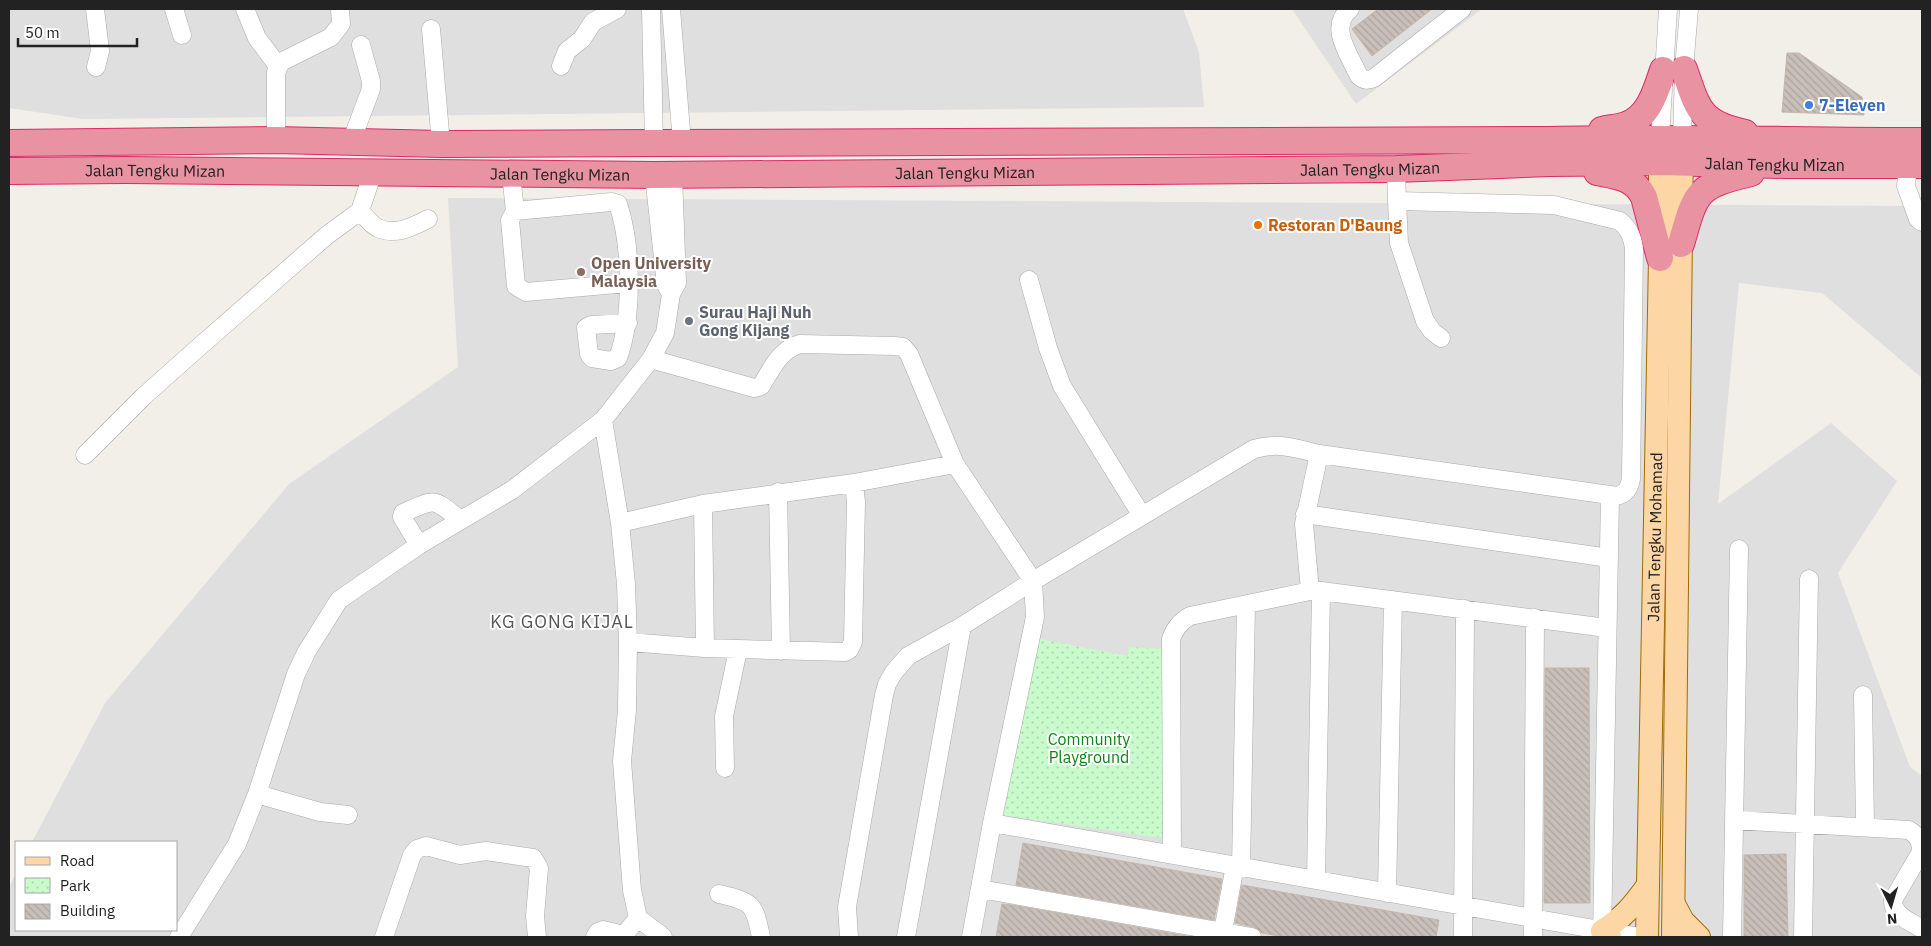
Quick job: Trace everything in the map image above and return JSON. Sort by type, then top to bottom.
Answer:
[{"type":"highway","points":[[1549,151],[1626,125],[1646,109],[1674,69],[1706,118],[1783,153]]},
{"type":"highway","name":"Jalan Tengku Mizan","points":[[9,143],[276,140],[441,144],[682,142],[1549,151],[1671,150],[1783,153],[1915,165]]},
{"type":"highway","name":"Jalan Tengku Mizan","points":[[1783,153],[1922,141]]},
{"type":"highway","name":"Jalan Tengku Mizan","points":[[9,171],[664,175],[1396,169],[1549,151]]},
{"type":"highway","points":[[1549,151],[1624,177],[1634,183],[1644,197],[1660,258]]},
{"type":"highway","points":[[1682,244],[1691,209],[1698,196],[1704,190],[1721,180],[1783,153]]},
{"type":"main road","name":"Jalan Tengku Mohamad","points":[[1671,150],[1682,244],[1673,937]]},
{"type":"main road","name":"Jalan Tengku Mohamad","points":[[1647,937],[1660,258],[1671,150]]},
{"type":"main road","points":[[1604,935],[1631,908],[1648,885]]},
{"type":"main road","points":[[1674,903],[1683,921],[1699,937]]},
{"type":"street","points":[[95,9],[100,51],[96,67]]},
{"type":"street","points":[[174,9],[182,34]]},
{"type":"street","points":[[245,9],[258,38],[278,66]]},
{"type":"street","points":[[276,140],[276,72],[278,66],[281,62],[331,37],[341,24],[340,9]]},
{"type":"street","points":[[561,66],[567,51],[582,39],[593,22],[617,9]]},
{"type":"street","points":[[651,9],[654,143]]},
{"type":"street","points":[[671,9],[682,142]]},
{"type":"street","points":[[1346,12],[1339,26],[1340,33],[1359,76],[1363,80],[1368,80],[1374,78],[1462,9]]},
{"type":"street","points":[[1668,9],[1674,69],[1671,150]]},
{"type":"street","points":[[1674,69],[1689,9]]},
{"type":"street","points":[[432,28],[441,144]]},
{"type":"street","points":[[350,142],[371,89],[371,81],[361,45]]},
{"type":"street","points":[[1915,165],[1906,186],[1918,219],[1922,222]]},
{"type":"street","points":[[1396,169],[1399,242],[1425,321],[1432,331],[1441,338]]},
{"type":"street","points":[[85,455],[144,396],[199,347],[326,236],[360,211],[373,172]]},
{"type":"street","points":[[511,174],[515,211],[510,220],[516,286],[526,292],[628,283]]},
{"type":"street","points":[[182,936],[237,844],[257,794],[296,674],[307,650],[340,600],[419,545],[512,490],[603,420],[651,359],[665,333],[671,294],[676,283],[677,268],[664,175]]},
{"type":"street","points":[[849,937],[847,907],[887,684],[894,672],[908,656],[962,626],[1254,448],[1282,445],[1319,454],[1617,496],[1624,494],[1629,488],[1631,479],[1634,248],[1627,227],[1620,221],[1564,206],[1397,201]]},
{"type":"street","points":[[515,211],[612,202],[618,204],[624,222],[628,283],[628,323]]},
{"type":"street","points":[[360,211],[377,228],[391,231],[405,230],[428,219]]},
{"type":"street","points":[[1029,280],[1048,348],[1062,386],[1142,516]]},
{"type":"street","points":[[651,359],[754,388],[761,386],[784,351],[800,344],[903,347],[909,354],[955,464],[1033,581],[1035,617],[992,823],[972,937]]},
{"type":"street","points":[[603,420],[620,523],[626,584],[628,642],[627,710],[622,762],[632,890],[638,918],[663,937]]},
{"type":"street","points":[[1316,880],[1316,591],[1304,524],[1319,454]]},
{"type":"street","points":[[620,523],[703,504],[778,492],[854,483],[955,464]]},
{"type":"street","points":[[628,642],[738,650],[845,652],[852,646],[853,642],[856,502],[854,483]]},
{"type":"street","points":[[778,492],[781,651]]},
{"type":"street","points":[[1604,935],[1610,495]]},
{"type":"street","points":[[419,545],[402,517],[403,513],[429,502],[438,502],[462,520]]},
{"type":"street","points":[[703,504],[705,648]]},
{"type":"street","points":[[1305,514],[1608,558]]},
{"type":"street","points":[[1732,937],[1739,549]]},
{"type":"street","points":[[1803,937],[1809,579]]},
{"type":"street","points":[[1172,854],[1171,639],[1181,621],[1190,616],[1316,591],[1607,628]]},
{"type":"street","points":[[1387,892],[1393,600]]},
{"type":"street","points":[[1222,935],[1238,866],[1246,606]]},
{"type":"street","points":[[1463,937],[1465,610]]},
{"type":"street","points":[[1533,937],[1535,618]]},
{"type":"street","points":[[906,937],[962,626]]},
{"type":"street","points":[[724,768],[724,716],[738,650]]},
{"type":"street","points":[[1863,695],[1865,827]]},
{"type":"street","points":[[257,794],[320,812],[348,815]]},
{"type":"street","points":[[1734,820],[1909,830],[1917,836],[1921,843],[1921,852],[1893,900],[1893,907],[1896,912],[1922,929]]},
{"type":"street","points":[[992,823],[1464,906],[1604,935],[1640,937]]},
{"type":"street","points":[[384,937],[412,855],[417,849],[426,846],[460,855],[486,851],[533,858],[539,868],[535,916],[536,937]]},
{"type":"street","points":[[980,889],[1222,935],[1252,937]]},
{"type":"street","points":[[719,894],[746,901],[755,913],[761,937]]},
{"type":"street","points":[[595,937],[598,932],[603,930],[624,936],[638,918]]},
{"type":"shaded area","points":[[9,9],[1183,9],[1199,52],[1204,107],[83,119],[9,108]]},
{"type":"shaded area","points":[[1292,9],[1482,9],[1356,104]]},
{"type":"shaded area","points":[[448,198],[1922,206],[1922,378],[1822,293],[1739,283],[1718,504],[1831,423],[1897,481],[1838,573],[1910,767],[1922,776],[1922,937],[9,937],[9,887],[15,875],[15,931],[178,931],[178,841],[33,841],[105,703],[289,484],[458,367]]},
{"type":"green space","name":"Community Playground","points":[[1035,638],[1128,656],[1129,647],[1166,649],[1166,830],[1161,838],[996,814]]},
{"type":"building","points":[[1378,9],[1432,9],[1372,56],[1352,29]]},
{"type":"building","points":[[1787,53],[1799,53],[1862,97],[1864,115],[1782,112]]},
{"type":"building","points":[[1545,668],[1589,668],[1590,903],[1544,903]]},
{"type":"building","points":[[1023,843],[1222,879],[1214,920],[1016,885]]},
{"type":"building","points":[[1786,854],[1788,937],[1744,937],[1744,855]]},
{"type":"building","points":[[1242,885],[1439,920],[1436,937],[1284,937],[1262,933],[1254,927],[1235,923]]},
{"type":"building","points":[[1002,904],[1012,905],[1192,937],[996,937]]},
{"type":"place","name":"7-Eleven","points":[[1809,105]]},
{"type":"place","name":"Restoran D'Baung","points":[[1258,225]]},
{"type":"place","name":"Open University Malaysia","points":[[581,272]]},
{"type":"place","name":"Surau Haji Nuh Gong Kijang","points":[[689,321]]},
{"type":"district","name":"KG GONG KIJAL","points":[[562,622]]}]
